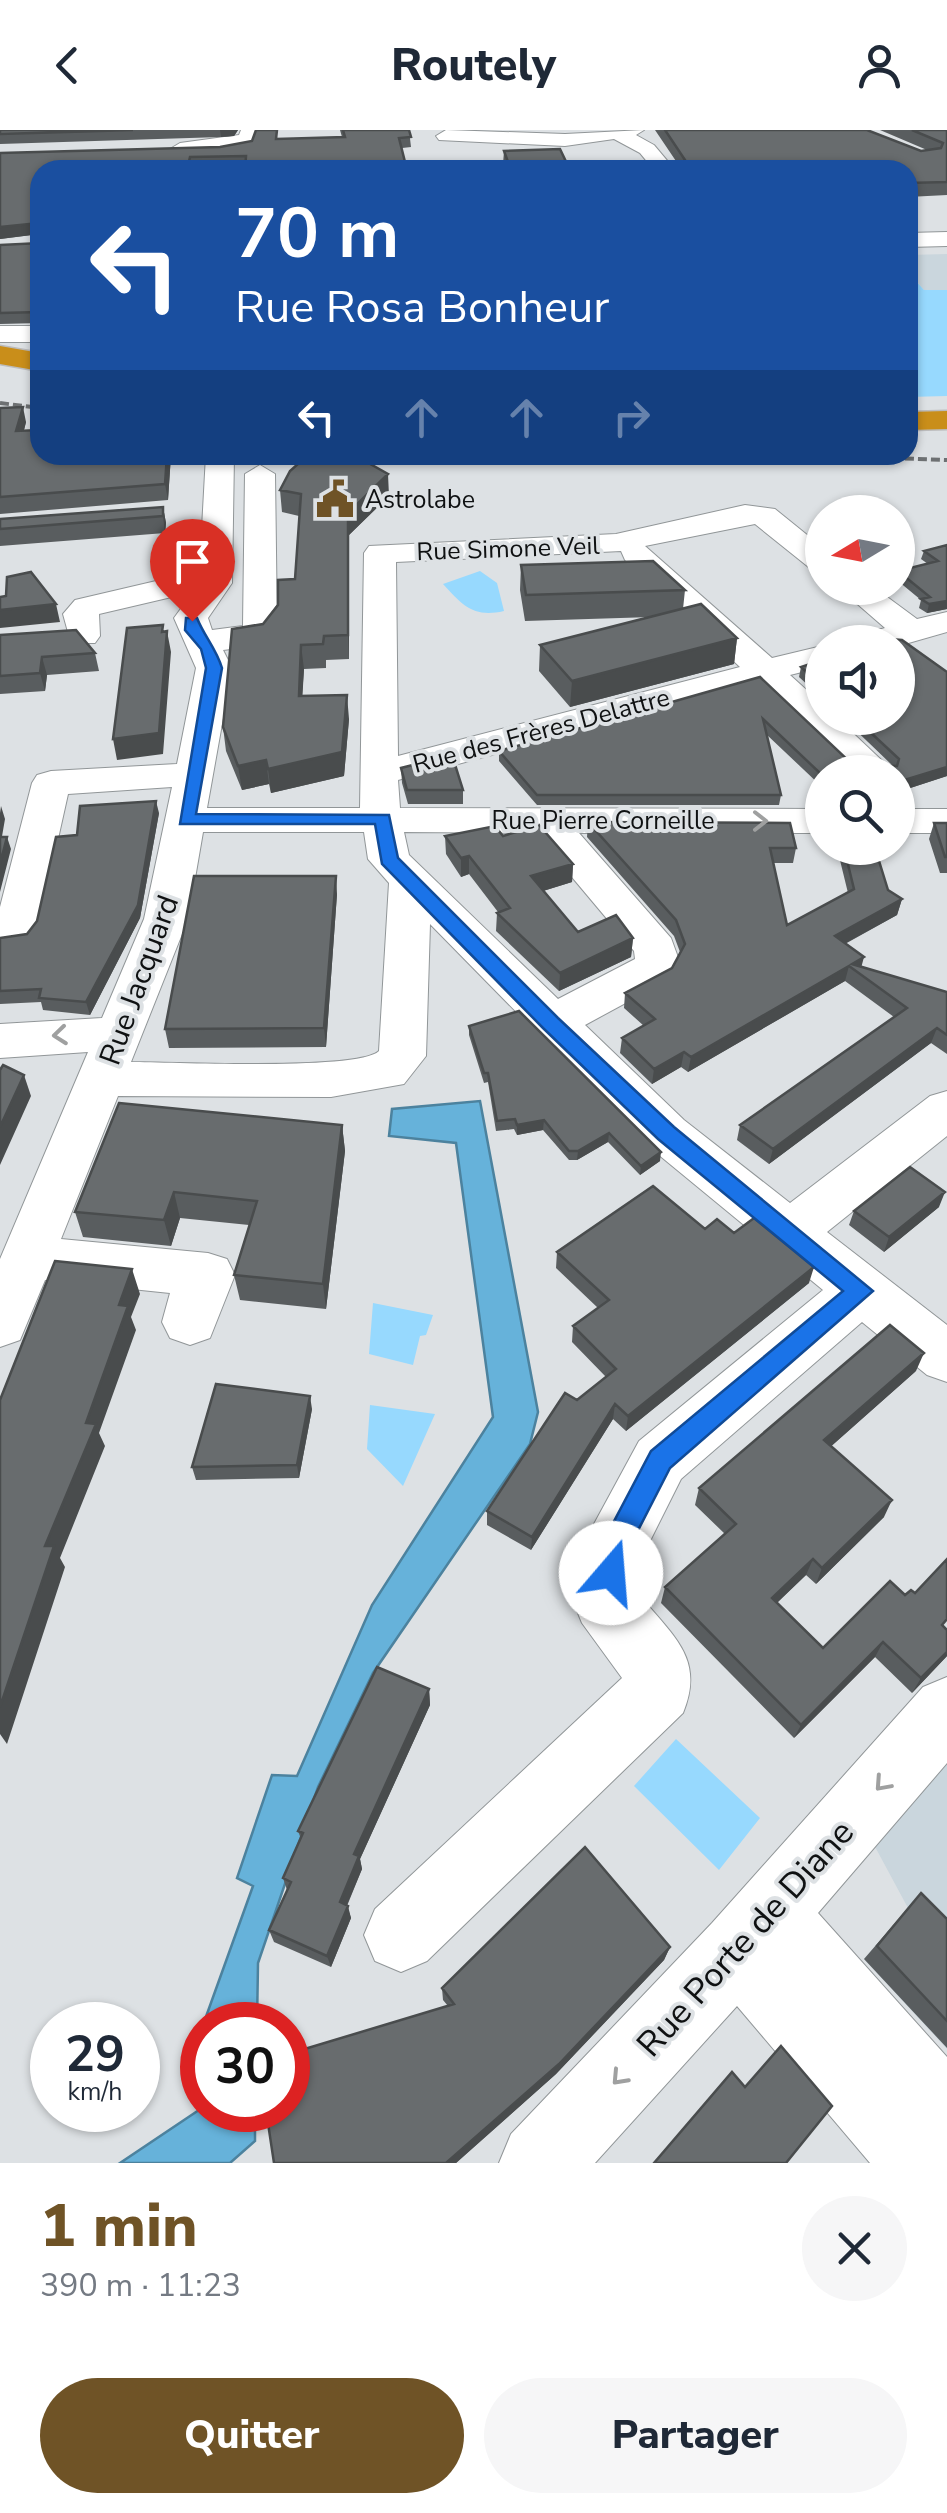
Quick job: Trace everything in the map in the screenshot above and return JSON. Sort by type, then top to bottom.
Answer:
[{"type":"highway","points":[[0,355],[30,360]]},
{"type":"highway","points":[[0,374],[30,378]]},
{"type":"highway","points":[[918,409],[946,411]]},
{"type":"highway","points":[[918,418],[946,411]]},
{"type":"street","points":[[157,150],[217,153],[245,143],[250,130]]},
{"type":"street","points":[[446,136],[546,141],[623,131],[656,160]]},
{"type":"street","points":[[918,240],[947,239]]},
{"type":"street","points":[[0,334],[30,334]]},
{"type":"street","points":[[194,465],[183,509],[185,584],[87,608],[69,637],[198,630],[248,639],[258,634],[260,474]]},
{"type":"street","points":[[198,630],[216,583],[220,465]]},
{"type":"street","name":"Rue Simone Veil","points":[[379,772],[378,542],[616,544],[745,514],[764,516],[805,549]]},
{"type":"street","points":[[616,544],[642,555],[856,755]]},
{"type":"street","points":[[877,605],[903,625]]},
{"type":"street","points":[[915,631],[947,622]]},
{"type":"street","name":"Rue Jacquard","points":[[0,1324],[166,920],[214,668],[198,630]]},
{"type":"street","name":"Rue des Frères Delattre","points":[[805,660],[379,772],[389,860],[550,1023],[666,1133],[947,1358]]},
{"type":"street","points":[[0,934],[14,933],[13,884],[51,782],[195,774]]},
{"type":"street","points":[[186,820],[383,819]]},
{"type":"street","name":"Rue Pierre Corneille","points":[[383,819],[805,821]]},
{"type":"street","points":[[546,820],[655,948],[658,960],[652,970],[550,1023]]},
{"type":"street","points":[[102,1079],[331,1080],[386,1072],[402,1056],[410,883]]},
{"type":"street","points":[[0,1041],[120,1033]]},
{"type":"street","points":[[788,1233],[947,1110]]},
{"type":"street","points":[[28,1257],[198,1277]]},
{"type":"street","points":[[401,1935],[660,1689],[660,1674],[606,1602],[616,1544],[660,1460],[860,1291]]},
{"type":"street","name":"Rue Porte de Diane","points":[[540,2163],[753,1931],[947,1711]]},
{"type":"street","points":[[753,1931],[947,2116]]},
{"type":"street","points":[[753,1931],[923,2163]]},
{"type":"shaded area","points":[[947,254],[947,290],[924,290],[918,283],[918,255]]},
{"type":"shaded area","points":[[918,283],[924,290],[947,290],[947,396],[918,397]]},
{"type":"shaded area","points":[[480,571],[497,583],[504,611],[485,613],[470,608],[443,584]]},
{"type":"shaded area","points":[[480,1101],[538,1412],[530,1444],[373,1673],[318,1787],[258,1963],[257,2002],[211,2002],[253,1886],[237,1878],[272,1775],[297,1776],[372,1605],[493,1417],[456,1143],[389,1136],[392,1109]]},
{"type":"shaded area","points":[[373,1303],[433,1315],[426,1335],[420,1336],[413,1365],[369,1354]]},
{"type":"shaded area","points":[[370,1405],[435,1414],[403,1486],[367,1449]]},
{"type":"shaded area","points":[[676,1739],[760,1818],[719,1870],[634,1786]]},
{"type":"shaded area","points":[[947,1759],[947,2049],[864,1959],[908,1908],[873,1843]]},
{"type":"shaded area","points":[[180,2123],[180,2132],[255,2132],[255,2141],[230,2163],[120,2163]]},
{"type":"building","points":[[0,130],[133,130],[0,134]]},
{"type":"building","points":[[256,130],[277,130],[276,139],[345,137],[343,130],[409,130],[411,137],[399,138],[404,160],[246,160],[246,156],[30,160],[30,224],[0,227],[0,153],[220,147],[252,141]]},
{"type":"building","points":[[665,130],[867,130],[921,151],[941,148],[943,143],[912,130],[947,130],[947,182],[918,183],[918,160],[685,160]]},
{"type":"building","points":[[560,149],[565,160],[507,160],[504,151]]},
{"type":"building","points":[[30,244],[30,312],[0,313],[0,245]]},
{"type":"building","points":[[23,407],[16,431],[30,430],[30,465],[166,465],[165,484],[0,497],[0,408]]},
{"type":"building","points":[[297,465],[372,465],[388,474],[348,513],[348,635],[324,636],[323,644],[301,645],[299,696],[347,695],[342,752],[268,769],[266,760],[238,766],[223,727],[232,629],[263,624],[278,605],[278,580],[295,579],[301,494],[280,490]]},
{"type":"building","points":[[163,507],[163,516],[0,529],[0,519]]},
{"type":"building","points":[[947,545],[947,601],[929,604],[921,599],[930,597],[915,585],[915,567],[938,561],[924,551]]},
{"type":"building","points":[[653,561],[685,590],[526,595],[521,565]]},
{"type":"building","points":[[31,572],[56,604],[0,610],[7,577]]},
{"type":"building","points":[[701,604],[737,638],[572,681],[540,645]]},
{"type":"building","points":[[163,625],[162,632],[167,631],[159,733],[113,739],[127,628]]},
{"type":"building","points":[[76,630],[95,653],[42,657],[40,673],[0,676],[0,635]]},
{"type":"building","points":[[915,649],[947,672],[947,767],[915,777],[915,755],[895,755],[873,735],[915,735]]},
{"type":"building","points":[[760,677],[805,720],[805,735],[821,735],[842,755],[805,755],[805,759],[763,719],[781,795],[537,795],[499,751]]},
{"type":"building","points":[[452,755],[463,790],[407,790],[401,768]]},
{"type":"building","points":[[156,801],[138,905],[86,1002],[39,998],[41,989],[0,991],[0,938],[27,934],[37,921],[56,837],[77,835],[80,806]]},
{"type":"building","points":[[588,822],[790,823],[796,848],[770,848],[787,925],[854,889],[848,865],[880,865],[888,890],[902,899],[835,936],[864,957],[852,964],[947,992],[947,1035],[937,1028],[773,1149],[740,1125],[907,1008],[849,966],[691,1057],[684,1052],[654,1069],[622,1038],[655,1019],[625,993],[672,968],[685,944],[676,920]]},
{"type":"building","points":[[934,823],[947,823],[947,857],[945,857]]},
{"type":"building","points":[[539,825],[573,864],[531,876],[578,932],[616,915],[633,938],[560,973],[497,913],[510,908],[469,856],[461,858],[445,836],[495,826],[503,836]]},
{"type":"building","points":[[0,837],[7,837],[0,864]]},
{"type":"building","points":[[194,876],[336,876],[324,1028],[165,1029]]},
{"type":"building","points":[[519,1011],[661,1152],[641,1166],[609,1133],[578,1151],[569,1151],[544,1120],[517,1125],[515,1119],[497,1121],[488,1073],[484,1073],[469,1026]]},
{"type":"building","points":[[3,1065],[24,1075],[0,1127],[0,1070]]},
{"type":"building","points":[[119,1103],[342,1125],[323,1284],[234,1275],[257,1201],[174,1192],[164,1220],[75,1212]]},
{"type":"building","points":[[910,1167],[945,1192],[889,1237],[854,1211]]},
{"type":"building","points":[[653,1186],[705,1229],[717,1219],[734,1233],[754,1218],[814,1267],[628,1416],[615,1404],[532,1537],[487,1511],[565,1393],[577,1400],[616,1369],[573,1326],[609,1300],[557,1252]]},
{"type":"building","points":[[55,1261],[132,1269],[119,1305],[128,1306],[86,1423],[96,1424],[45,1546],[54,1546],[0,1707],[0,1400]]},
{"type":"building","points":[[890,1325],[924,1353],[824,1440],[892,1500],[822,1568],[813,1559],[772,1598],[823,1648],[890,1581],[905,1595],[911,1590],[915,1593],[947,1559],[947,1619],[942,1625],[947,1630],[947,1652],[921,1678],[883,1642],[801,1725],[665,1587],[736,1524],[699,1488]]},
{"type":"building","points":[[216,1384],[310,1396],[297,1465],[192,1467]]},
{"type":"building","points":[[377,1667],[429,1689],[354,1854],[359,1856],[340,1902],[348,1906],[327,1956],[269,1930],[291,1882],[283,1878],[303,1833],[298,1831]]},
{"type":"building","points":[[585,1847],[670,1947],[559,2064],[446,2163],[274,2163],[269,2132],[310,2132],[310,2047],[454,2004],[442,1988]]},
{"type":"building","points":[[921,1893],[947,1919],[947,2021],[877,1946]]},
{"type":"building","points":[[781,2046],[832,2106],[786,2163],[654,2163],[732,2072],[745,2087]]},
{"type":"railway","points":[[0,403],[30,407]]},
{"type":"railway","points":[[918,459],[947,460]]},
{"type":"place","name":"Astrolabe","points":[[335,499]]},
{"type":"route","points":[[192,621],[192,630],[204,641],[214,668],[186,820],[383,819],[389,860],[550,1023],[666,1133],[860,1291],[660,1460],[616,1544],[611,1573]]}]
